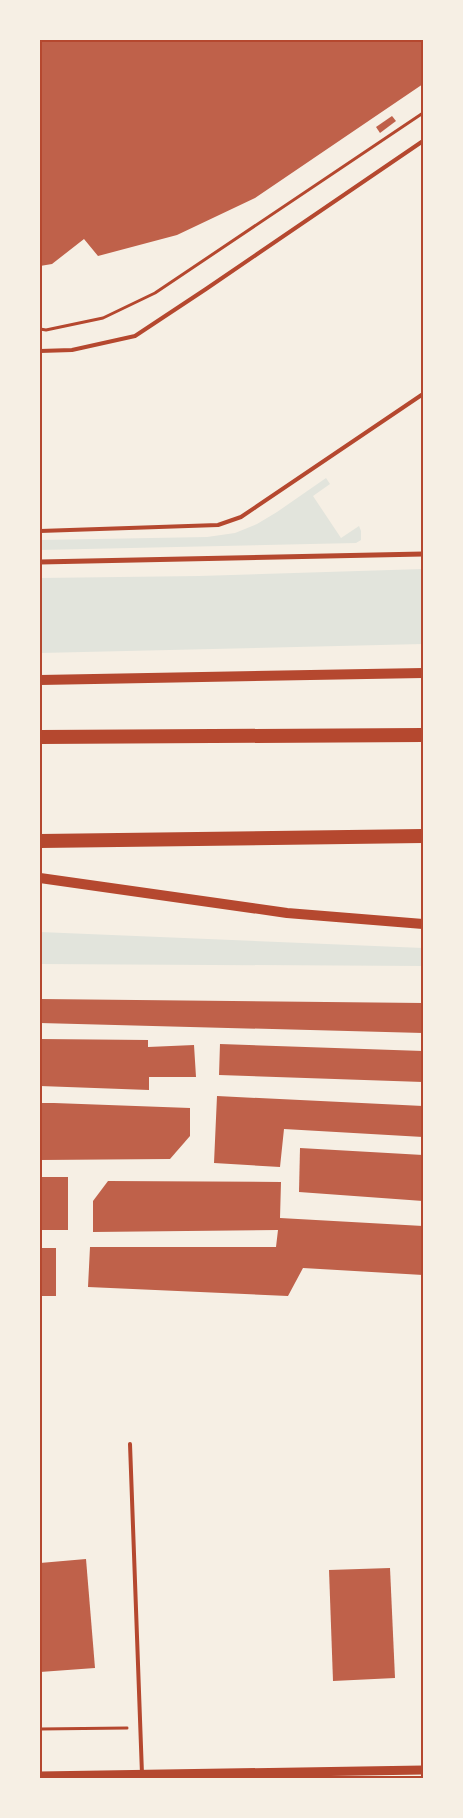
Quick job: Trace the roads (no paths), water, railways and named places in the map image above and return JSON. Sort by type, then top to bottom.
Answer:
[{"type":"highway","points":[[40,737],[423,734]]},
{"type":"highway","points":[[40,841],[423,837]]},
{"type":"main road","points":[[40,680],[423,673]]},
{"type":"main road","points":[[40,878],[287,913],[423,924]]},
{"type":"street","points":[[40,562],[423,554]]},
{"type":"street","points":[[40,1776],[96,1777],[142,1774],[187,1776],[342,1775],[423,1770]]},
{"type":"lane","points":[[40,351],[72,350],[135,336],[206,290],[423,141]]},
{"type":"lane","points":[[40,531],[218,525],[240,517],[423,394]]},
{"type":"lane","points":[[130,1444],[142,1774]]}]
